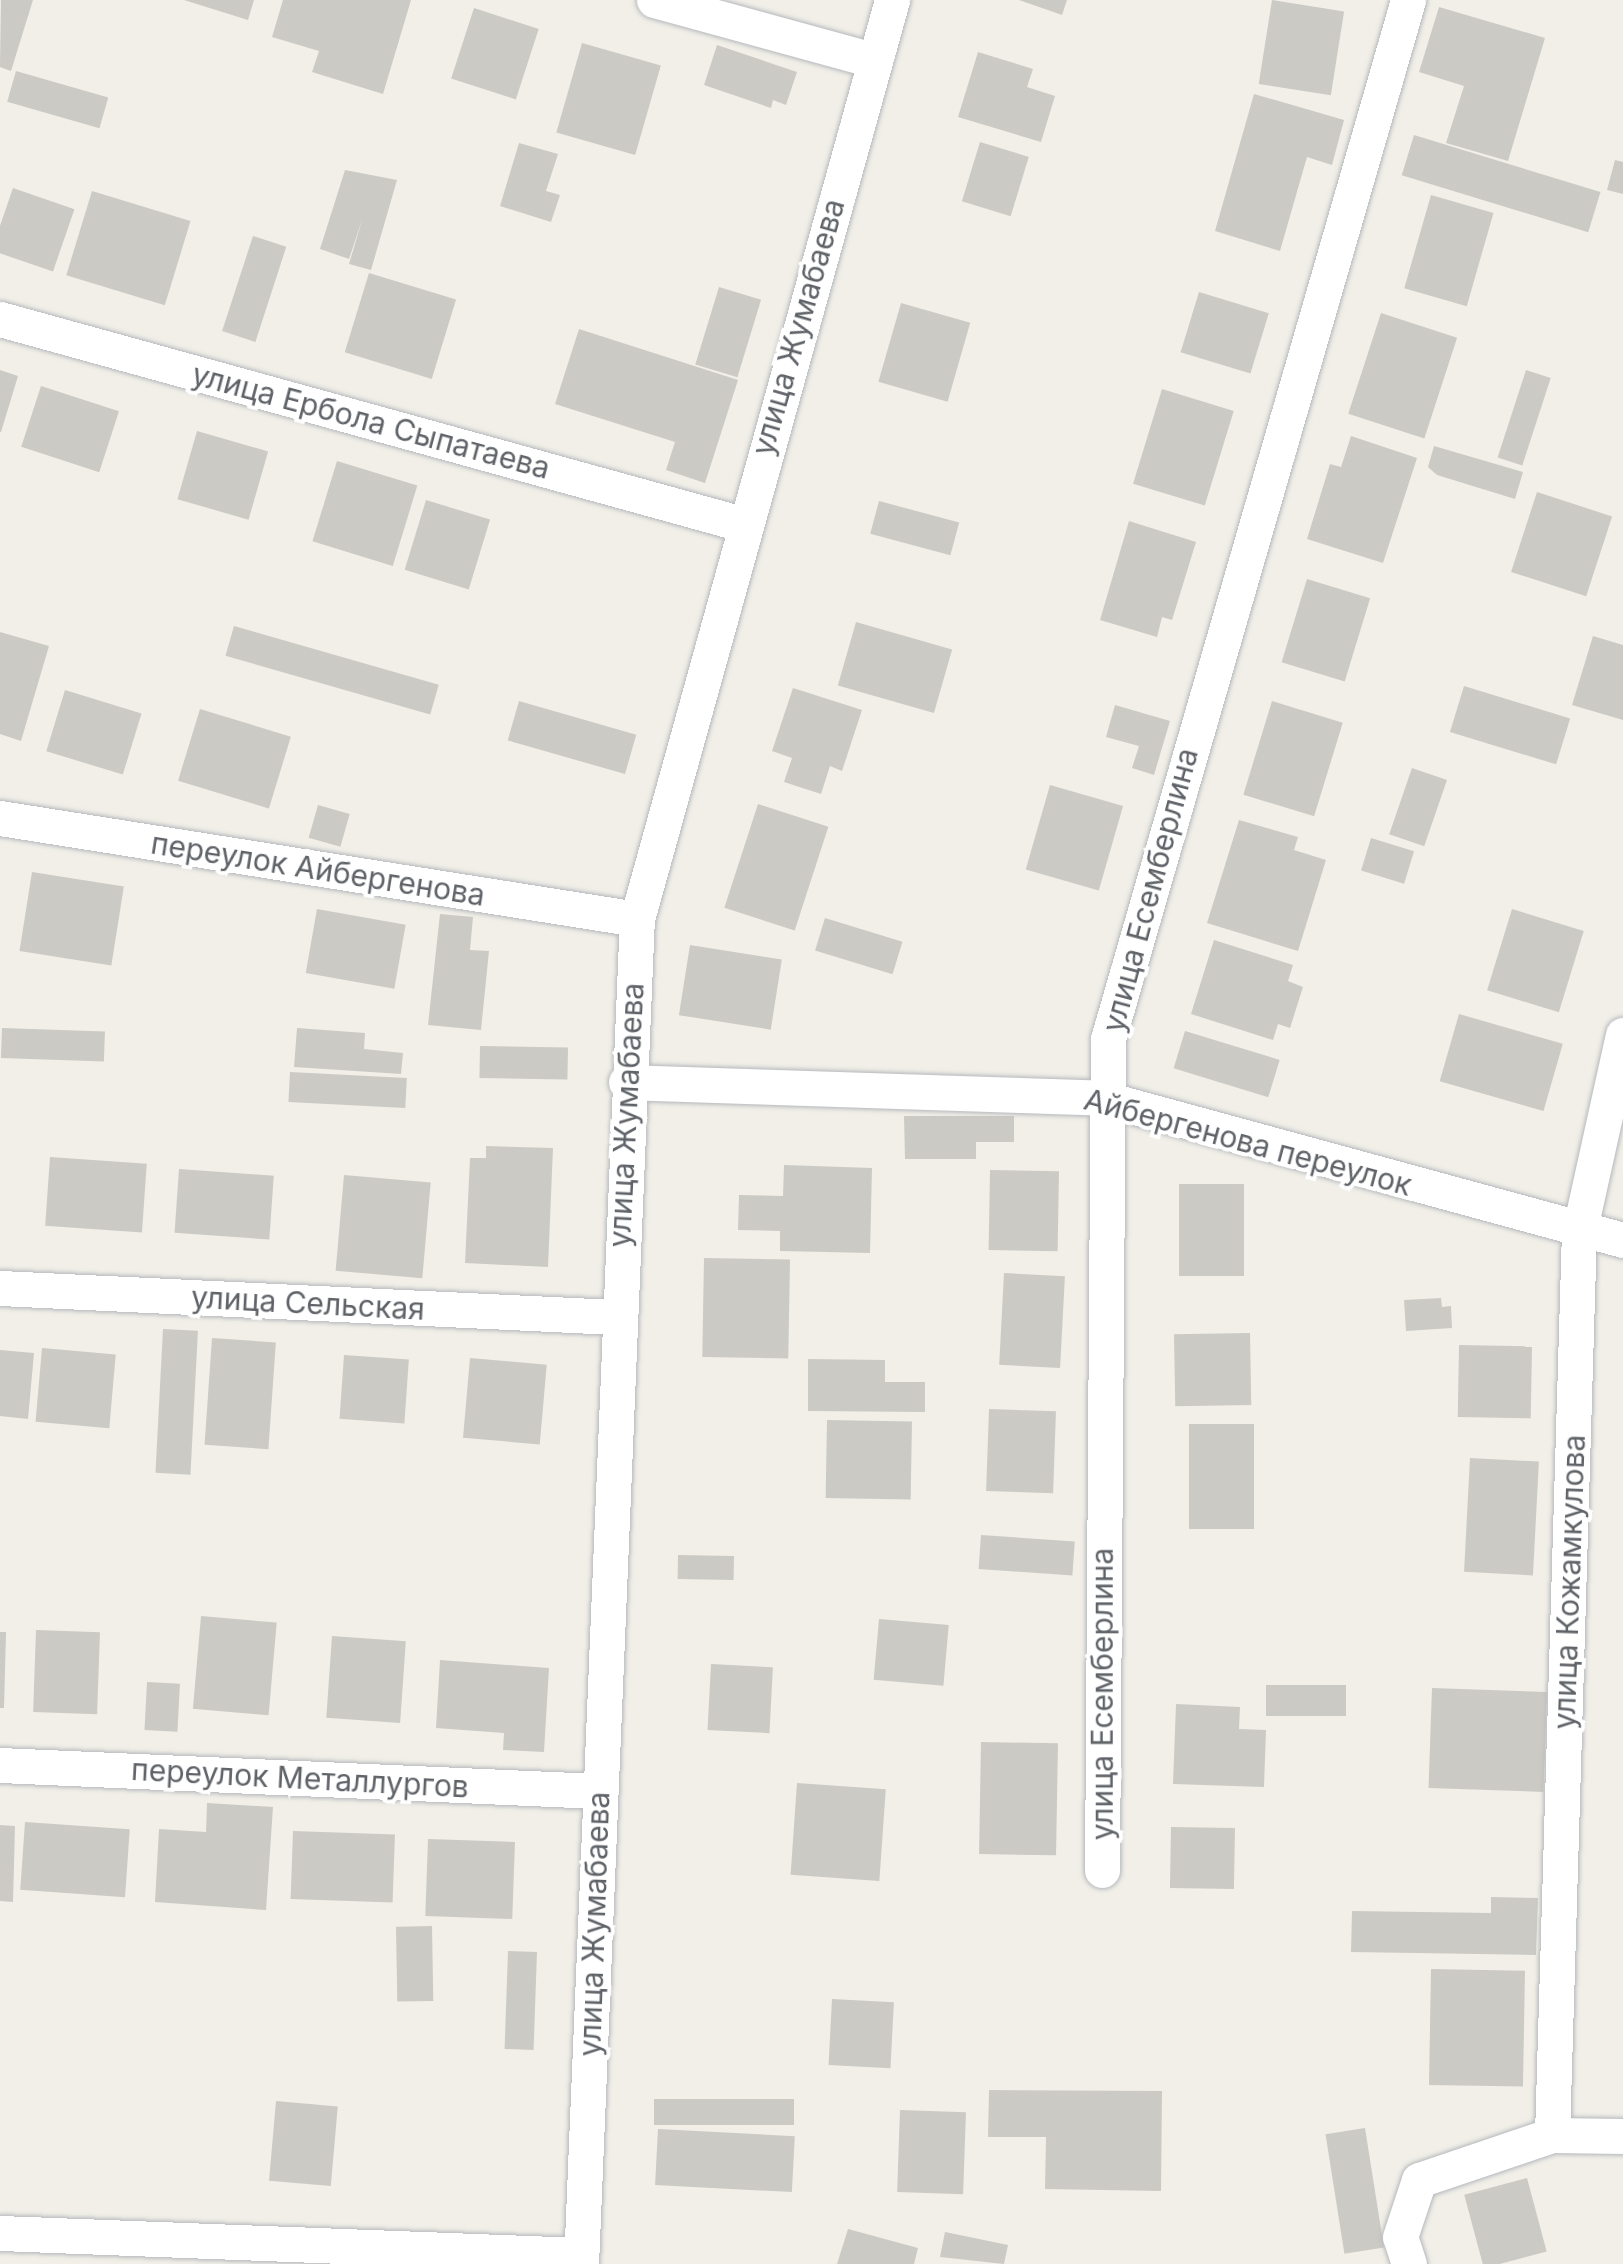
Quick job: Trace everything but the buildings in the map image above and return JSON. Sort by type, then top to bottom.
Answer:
[{"type":"street","points":[[654,0],[873,60]]},
{"type":"street","name":"улица Жумабаева","points":[[581,2259],[616,1318],[637,919],[742,524],[892,0]]},
{"type":"street","name":"улица Есемберлина","points":[[1102,1870],[1102,1098],[1123,974],[1408,0]]},
{"type":"street","name":"улица Ербола Сыпатаева","points":[[0,318],[742,524]]},
{"type":"street","name":"переулок Айбергенова","points":[[0,818],[637,919]]},
{"type":"street","name":"улица Кожамкулова","points":[[1552,2135],[1580,1233],[1623,1035]]},
{"type":"street","name":"Айбергенова переулок","points":[[626,1082],[1102,1098],[1580,1233],[1623,1240]]},
{"type":"street","name":"улица Сельская","points":[[0,1288],[616,1318]]},
{"type":"street","name":"переулок Металлургов","points":[[0,1765],[600,1792]]},
{"type":"street","points":[[1409,2264],[1400,2237],[1419,2180],[1552,2135],[1623,2136]]},
{"type":"street","points":[[0,2233],[581,2259]]}]
